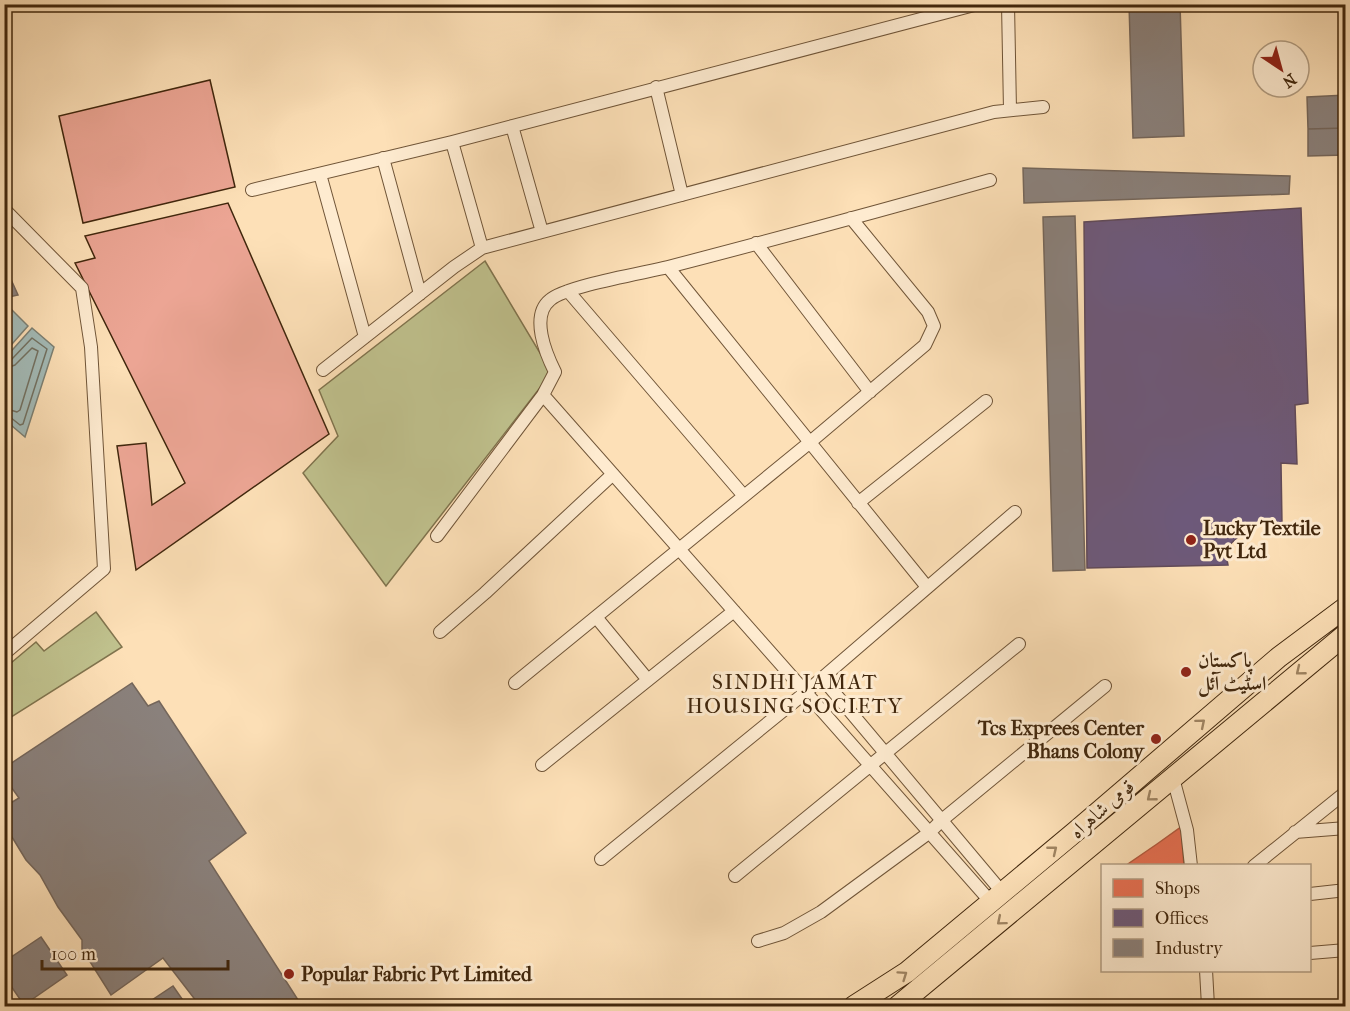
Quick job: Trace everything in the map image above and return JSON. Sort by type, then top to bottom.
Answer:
[{"type":"highway","name":"قومی شاہراہ","points":[[854,1006],[908,972],[1279,657],[1346,606]]},
{"type":"highway","name":"قومی شاہراہ","points":[[898,1006],[1346,634]]},
{"type":"street","points":[[252,190],[452,142],[978,4]]},
{"type":"street","points":[[1008,4],[1010,110]]},
{"type":"street","points":[[656,87],[682,195]]},
{"type":"street","points":[[323,370],[482,248],[994,112],[1043,107]]},
{"type":"street","points":[[512,126],[542,232]]},
{"type":"street","points":[[452,142],[482,248]]},
{"type":"street","points":[[383,159],[420,294]]},
{"type":"street","points":[[320,174],[365,337]]},
{"type":"street","points":[[437,536],[543,395],[555,372],[543,347],[540,317],[549,300],[568,291],[668,267],[990,180]]},
{"type":"street","points":[[4,209],[82,288],[91,347],[104,569],[4,654]]},
{"type":"street","points":[[515,683],[809,443],[925,345],[934,326],[928,312],[851,218]]},
{"type":"street","points":[[756,243],[870,392]]},
{"type":"street","points":[[668,267],[927,587]]},
{"type":"street","points":[[568,291],[744,496]]},
{"type":"street","points":[[543,395],[930,832],[996,897]]},
{"type":"street","points":[[858,503],[986,401]]},
{"type":"street","points":[[440,632],[613,474]]},
{"type":"street","points":[[602,859],[806,692],[1015,512]]},
{"type":"street","points":[[542,765],[734,611]]},
{"type":"street","points":[[596,617],[648,680]]},
{"type":"street","points":[[735,876],[1019,644]]},
{"type":"street","points":[[822,678],[942,820],[996,897]]},
{"type":"street","points":[[758,941],[784,933],[821,912],[930,832],[1106,686]]},
{"type":"street","points":[[1173,778],[1187,830],[1191,864]]},
{"type":"street","points":[[1256,864],[1346,792]]},
{"type":"street","points":[[1294,832],[1346,828]]},
{"type":"street","points":[[1311,894],[1346,890]]},
{"type":"street","points":[[1311,953],[1346,950]]},
{"type":"street","points":[[1198,972],[1200,1006]]},
{"type":"street","points":[[1206,972],[1208,1006]]},
{"type":"green space","points":[[485,261],[549,368],[546,380],[386,586],[303,473],[338,436],[319,390]]},
{"type":"green space","points":[[96,612],[122,647],[5,721],[5,668],[36,642],[44,651]]},
{"type":"water","points":[[5,303],[28,326],[5,352],[4,351]]},
{"type":"water","points":[[32,328],[54,347],[25,437],[5,420],[5,358]]},
{"type":"building: Shops","points":[[1181,827],[1184,864],[1128,864]]},
{"type":"building: Offices","points":[[1301,208],[1308,403],[1295,405],[1297,464],[1281,463],[1282,524],[1252,524],[1225,549],[1228,565],[1087,568],[1084,222]]},
{"type":"building: Industry","points":[[1129,4],[1180,4],[1184,136],[1133,138]]},
{"type":"building: Industry","points":[[1295,4],[1341,4],[1341,7],[1295,11]]},
{"type":"building: Industry","points":[[1346,95],[1346,128],[1308,129],[1307,99],[1311,99],[1311,97]]},
{"type":"building: Industry","points":[[1346,128],[1346,155],[1308,156],[1308,129]]},
{"type":"building: Industry","points":[[1023,168],[1290,176],[1289,194],[1024,203]]},
{"type":"building: Industry","points":[[1075,216],[1085,570],[1053,571],[1043,217]]},
{"type":"building: Industry","points":[[4,264],[18,295],[4,298]]},
{"type":"building: Industry","points":[[132,683],[148,706],[159,701],[246,833],[209,861],[300,1003],[295,1006],[200,1006],[163,958],[111,995],[82,949],[82,940],[58,907],[40,875],[26,860],[4,824],[4,807],[19,798],[4,777],[4,768]]},
{"type":"building: Industry","points":[[41,937],[67,975],[24,1005],[4,976],[4,962]]},
{"type":"building: Industry","points":[[173,986],[187,1006],[143,1006]]},
{"type":"building: Other","points":[[210,80],[235,187],[83,223],[59,116]]},
{"type":"building: Other","points":[[228,203],[329,434],[136,570],[117,446],[146,443],[152,505],[185,483],[75,263],[95,258],[85,236]]},
{"type":"place","name":"Lucky Textile Pvt Ltd","points":[[1191,540]]},
{"type":"place","name":"پاکستان اسٹیٹ آئل","points":[[1186,672]]},
{"type":"place","name":"Tcs Exprees Center Bhans Colony","points":[[1156,739]]},
{"type":"place","name":"Popular Fabric Pvt Limited","points":[[289,974]]},
{"type":"district","name":"SINDHI JAMAT HOUSING SOCIETY","points":[[795,694]]}]
